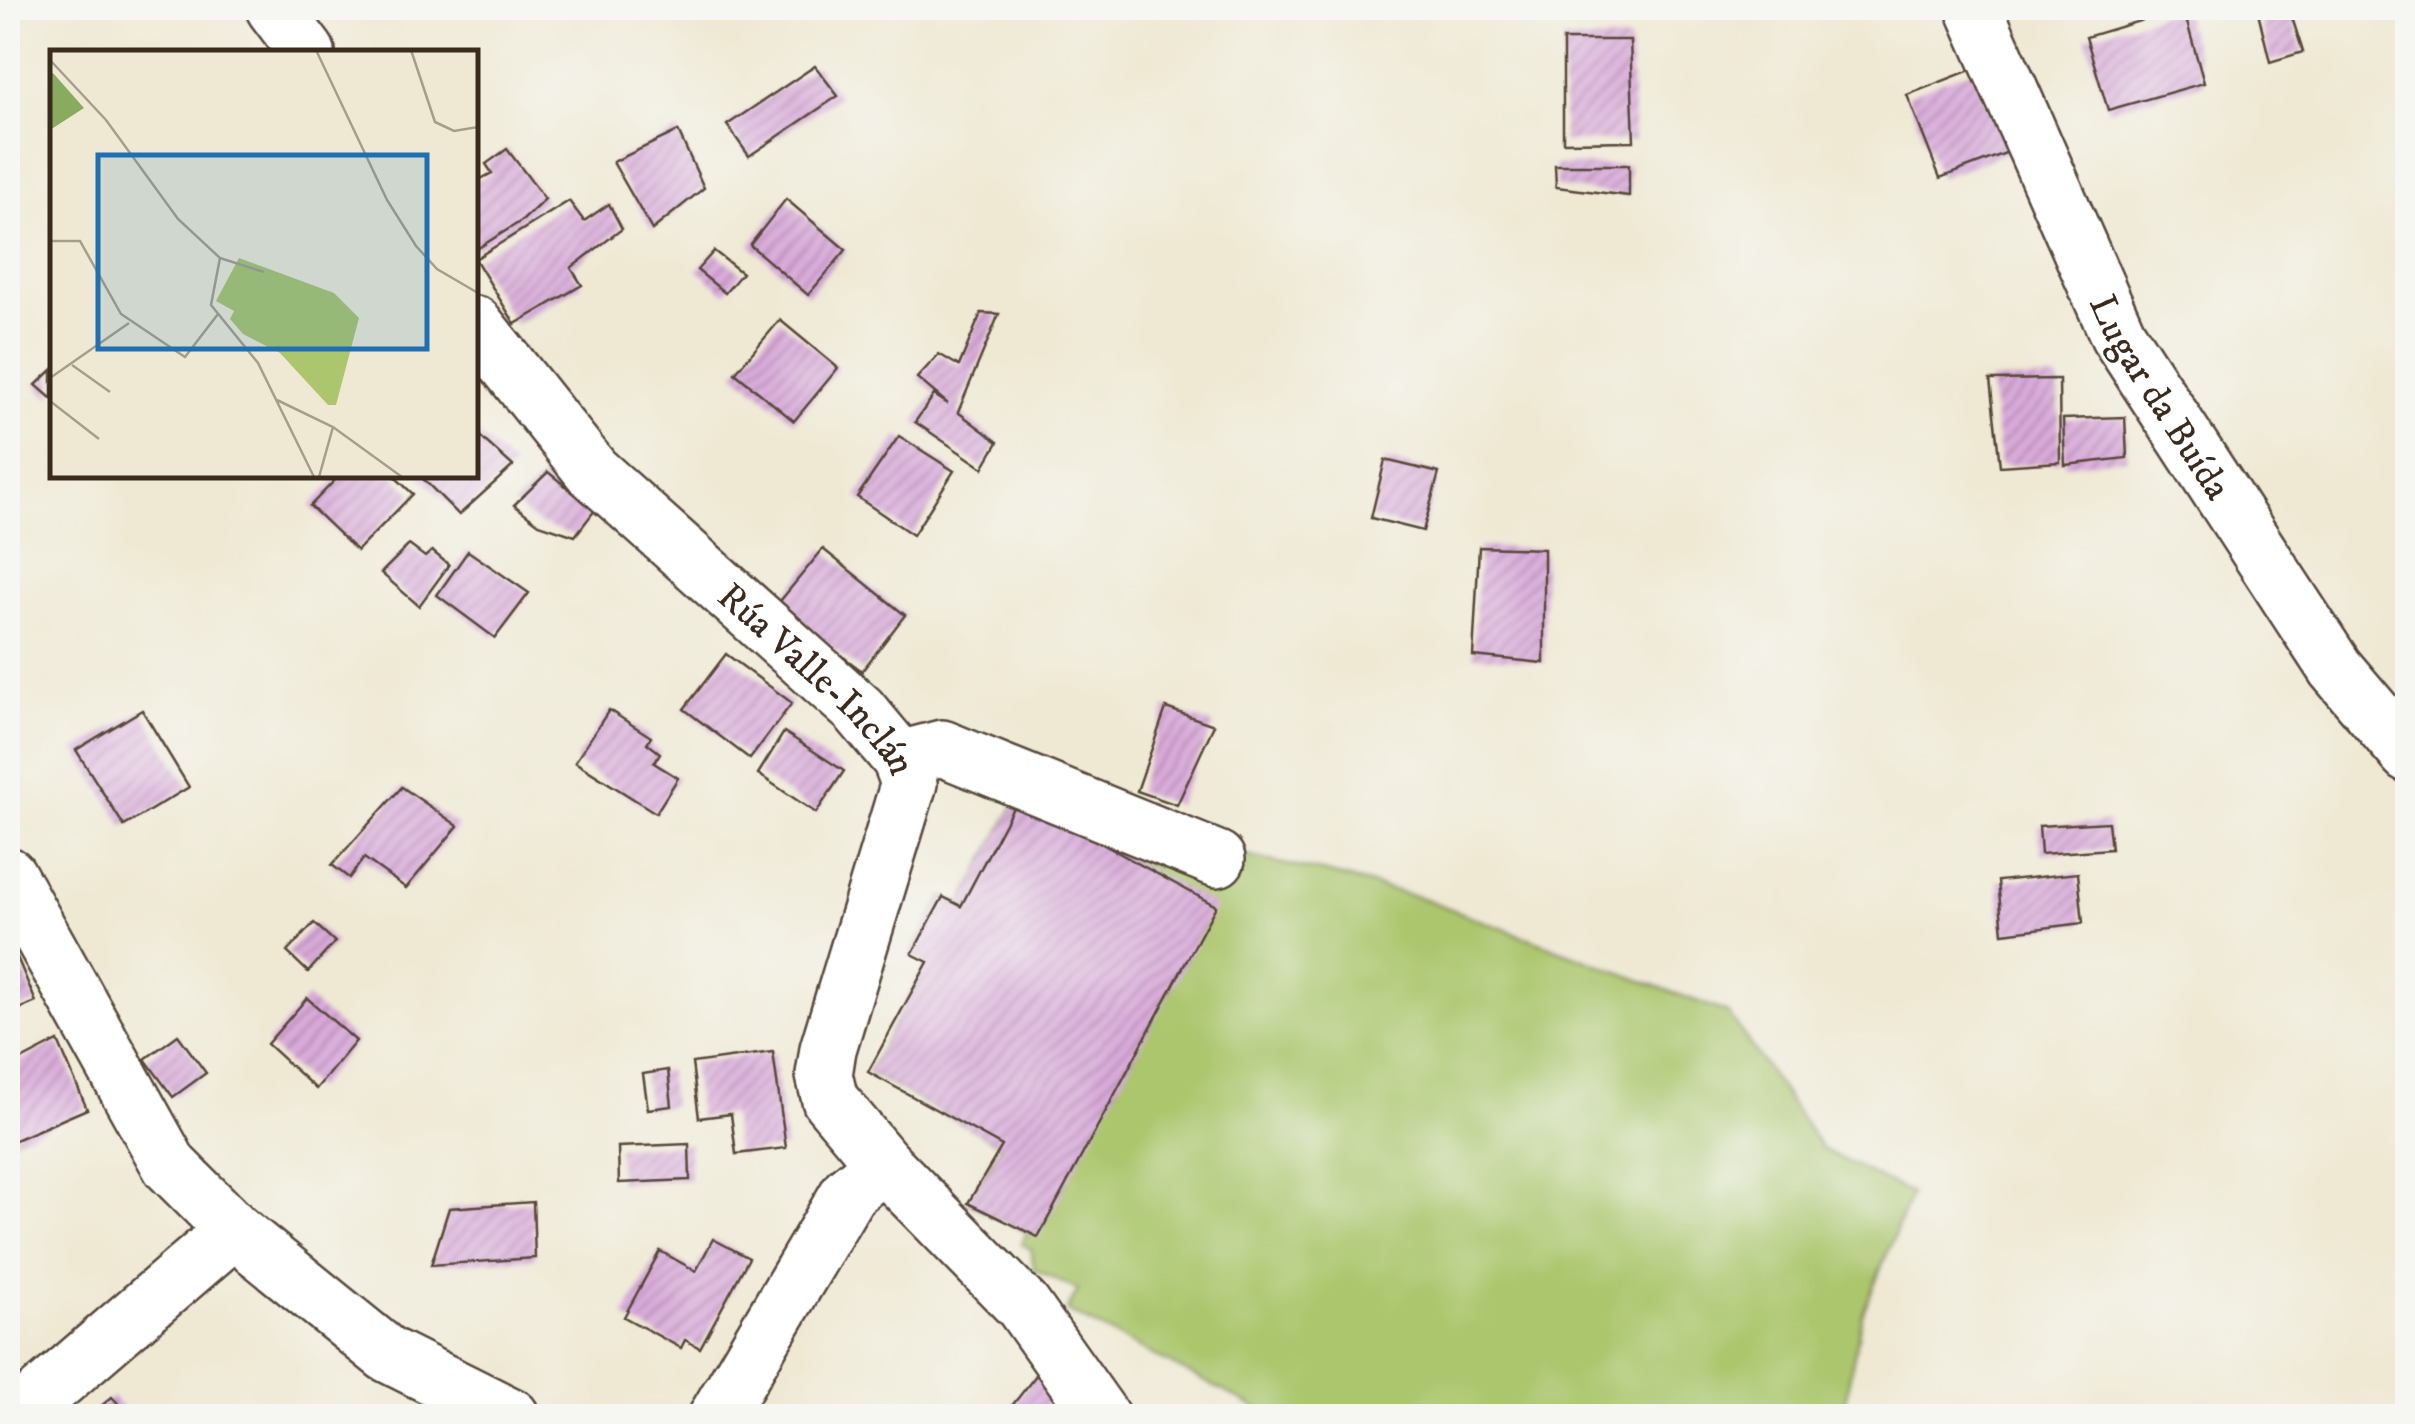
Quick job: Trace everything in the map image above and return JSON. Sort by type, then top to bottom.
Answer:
[{"type":"street","points":[[274,8],[306,50]]},
{"type":"street","name":"Lugar da Buída","points":[[1974,8],[2118,335],[2335,668],[2408,754]]},
{"type":"street","name":"Rúa Valle-Inclán","points":[[478,328],[592,471],[859,710],[900,759],[909,783],[834,1031],[824,1074],[830,1100],[884,1164],[1024,1306],[1101,1416]]},
{"type":"street","points":[[900,759],[942,748],[1217,859]]},
{"type":"street","points":[[8,874],[170,1166],[234,1230],[387,1354],[511,1416]]},
{"type":"street","points":[[716,1416],[849,1192],[884,1164]]},
{"type":"street","points":[[18,1416],[234,1230]]},
{"type":"green space","points":[[1018,798],[1198,846],[1422,898],[1728,1013],[1822,1149],[1911,1194],[1862,1315],[1842,1416],[1272,1416],[1067,1311],[1078,1290],[1034,1269],[1031,1249],[1021,1244],[1027,1232],[968,1203],[1001,1145],[868,1072],[928,963],[912,954],[943,897],[961,905]]},
{"type":"building","points":[[2183,8],[2204,83],[2108,110],[2086,37]]},
{"type":"building","points":[[2257,8],[2289,8],[2303,52],[2270,62]]},
{"type":"building","points":[[1563,40],[1630,40],[1634,141],[1563,142]]},
{"type":"building","points":[[815,66],[838,96],[749,156],[727,125]]},
{"type":"building","points":[[1973,69],[2011,151],[1940,178],[1907,95]]},
{"type":"building","points":[[678,131],[704,188],[652,230],[613,162]]},
{"type":"building","points":[[507,149],[545,199],[523,220],[478,248],[478,180],[492,173],[486,164]]},
{"type":"building","points":[[1555,165],[1629,165],[1629,196],[1556,187]]},
{"type":"building","points":[[786,199],[846,250],[808,295],[750,245]]},
{"type":"building","points":[[569,201],[584,221],[609,204],[622,229],[571,268],[582,285],[515,324],[478,264],[478,257]]},
{"type":"building","points":[[714,251],[742,273],[725,293],[697,270]]},
{"type":"building","points":[[981,313],[999,314],[958,412],[998,442],[983,468],[915,422],[934,395],[948,404],[917,378],[939,354],[959,366]]},
{"type":"building","points":[[780,320],[838,368],[794,421],[735,373]]},
{"type":"building","points":[[50,372],[50,397],[36,385]]},
{"type":"building","points":[[2059,379],[2060,462],[2000,466],[1990,380]]},
{"type":"building","points":[[2125,417],[2127,458],[2065,465],[2063,419]]},
{"type":"building","points":[[478,435],[513,466],[459,515],[422,478],[478,478]]},
{"type":"building","points":[[899,436],[954,471],[913,535],[857,497]]},
{"type":"building","points":[[1385,460],[1439,473],[1423,531],[1371,518]]},
{"type":"building","points":[[548,472],[595,510],[575,536],[539,524],[514,505]]},
{"type":"building","points":[[337,478],[396,478],[413,494],[357,551],[310,506]]},
{"type":"building","points":[[409,545],[425,557],[432,551],[449,565],[419,606],[381,573]]},
{"type":"building","points":[[1479,547],[1544,549],[1544,663],[1473,656]]},
{"type":"building","points":[[823,549],[905,615],[862,671],[776,606]]},
{"type":"building","points":[[468,551],[529,593],[495,638],[437,595]]},
{"type":"building","points":[[726,654],[792,703],[750,759],[684,709]]},
{"type":"building","points":[[1166,708],[1214,725],[1177,805],[1137,791]]},
{"type":"building","points":[[142,710],[189,787],[124,826],[76,750]]},
{"type":"building","points":[[609,710],[651,737],[647,743],[660,753],[654,763],[678,778],[656,813],[575,762]]},
{"type":"building","points":[[784,732],[844,771],[816,813],[758,774]]},
{"type":"building","points":[[402,787],[458,826],[406,888],[364,858],[349,878],[332,865]]},
{"type":"building","points":[[1018,798],[1216,906],[1038,1237],[968,1203],[1002,1146],[868,1072],[928,962],[912,954],[943,897],[961,906]]},
{"type":"building","points":[[2108,822],[2111,849],[2041,854],[2039,826]]},
{"type":"building","points":[[2078,873],[2083,923],[2003,933],[1998,881]]},
{"type":"building","points":[[314,923],[335,942],[308,972],[287,952]]},
{"type":"building","points":[[8,936],[36,1002],[8,1014]]},
{"type":"building","points":[[307,998],[356,1041],[316,1089],[267,1044]]},
{"type":"building","points":[[178,1035],[206,1073],[173,1097],[145,1059]]},
{"type":"building","points":[[58,1041],[87,1109],[8,1143],[8,1067]]},
{"type":"building","points":[[773,1052],[786,1148],[736,1154],[731,1114],[699,1118],[692,1063]]},
{"type":"building","points":[[668,1070],[672,1106],[648,1109],[643,1074]]},
{"type":"building","points":[[689,1144],[690,1180],[619,1183],[618,1147]]},
{"type":"building","points":[[533,1202],[535,1258],[431,1265],[449,1208]]},
{"type":"building","points":[[713,1239],[749,1258],[700,1348],[685,1340],[681,1348],[624,1317],[660,1251],[696,1271]]},
{"type":"building","points":[[1037,1374],[1074,1416],[1012,1416],[1007,1412]]},
{"type":"building","points":[[112,1397],[130,1416],[89,1416]]}]
